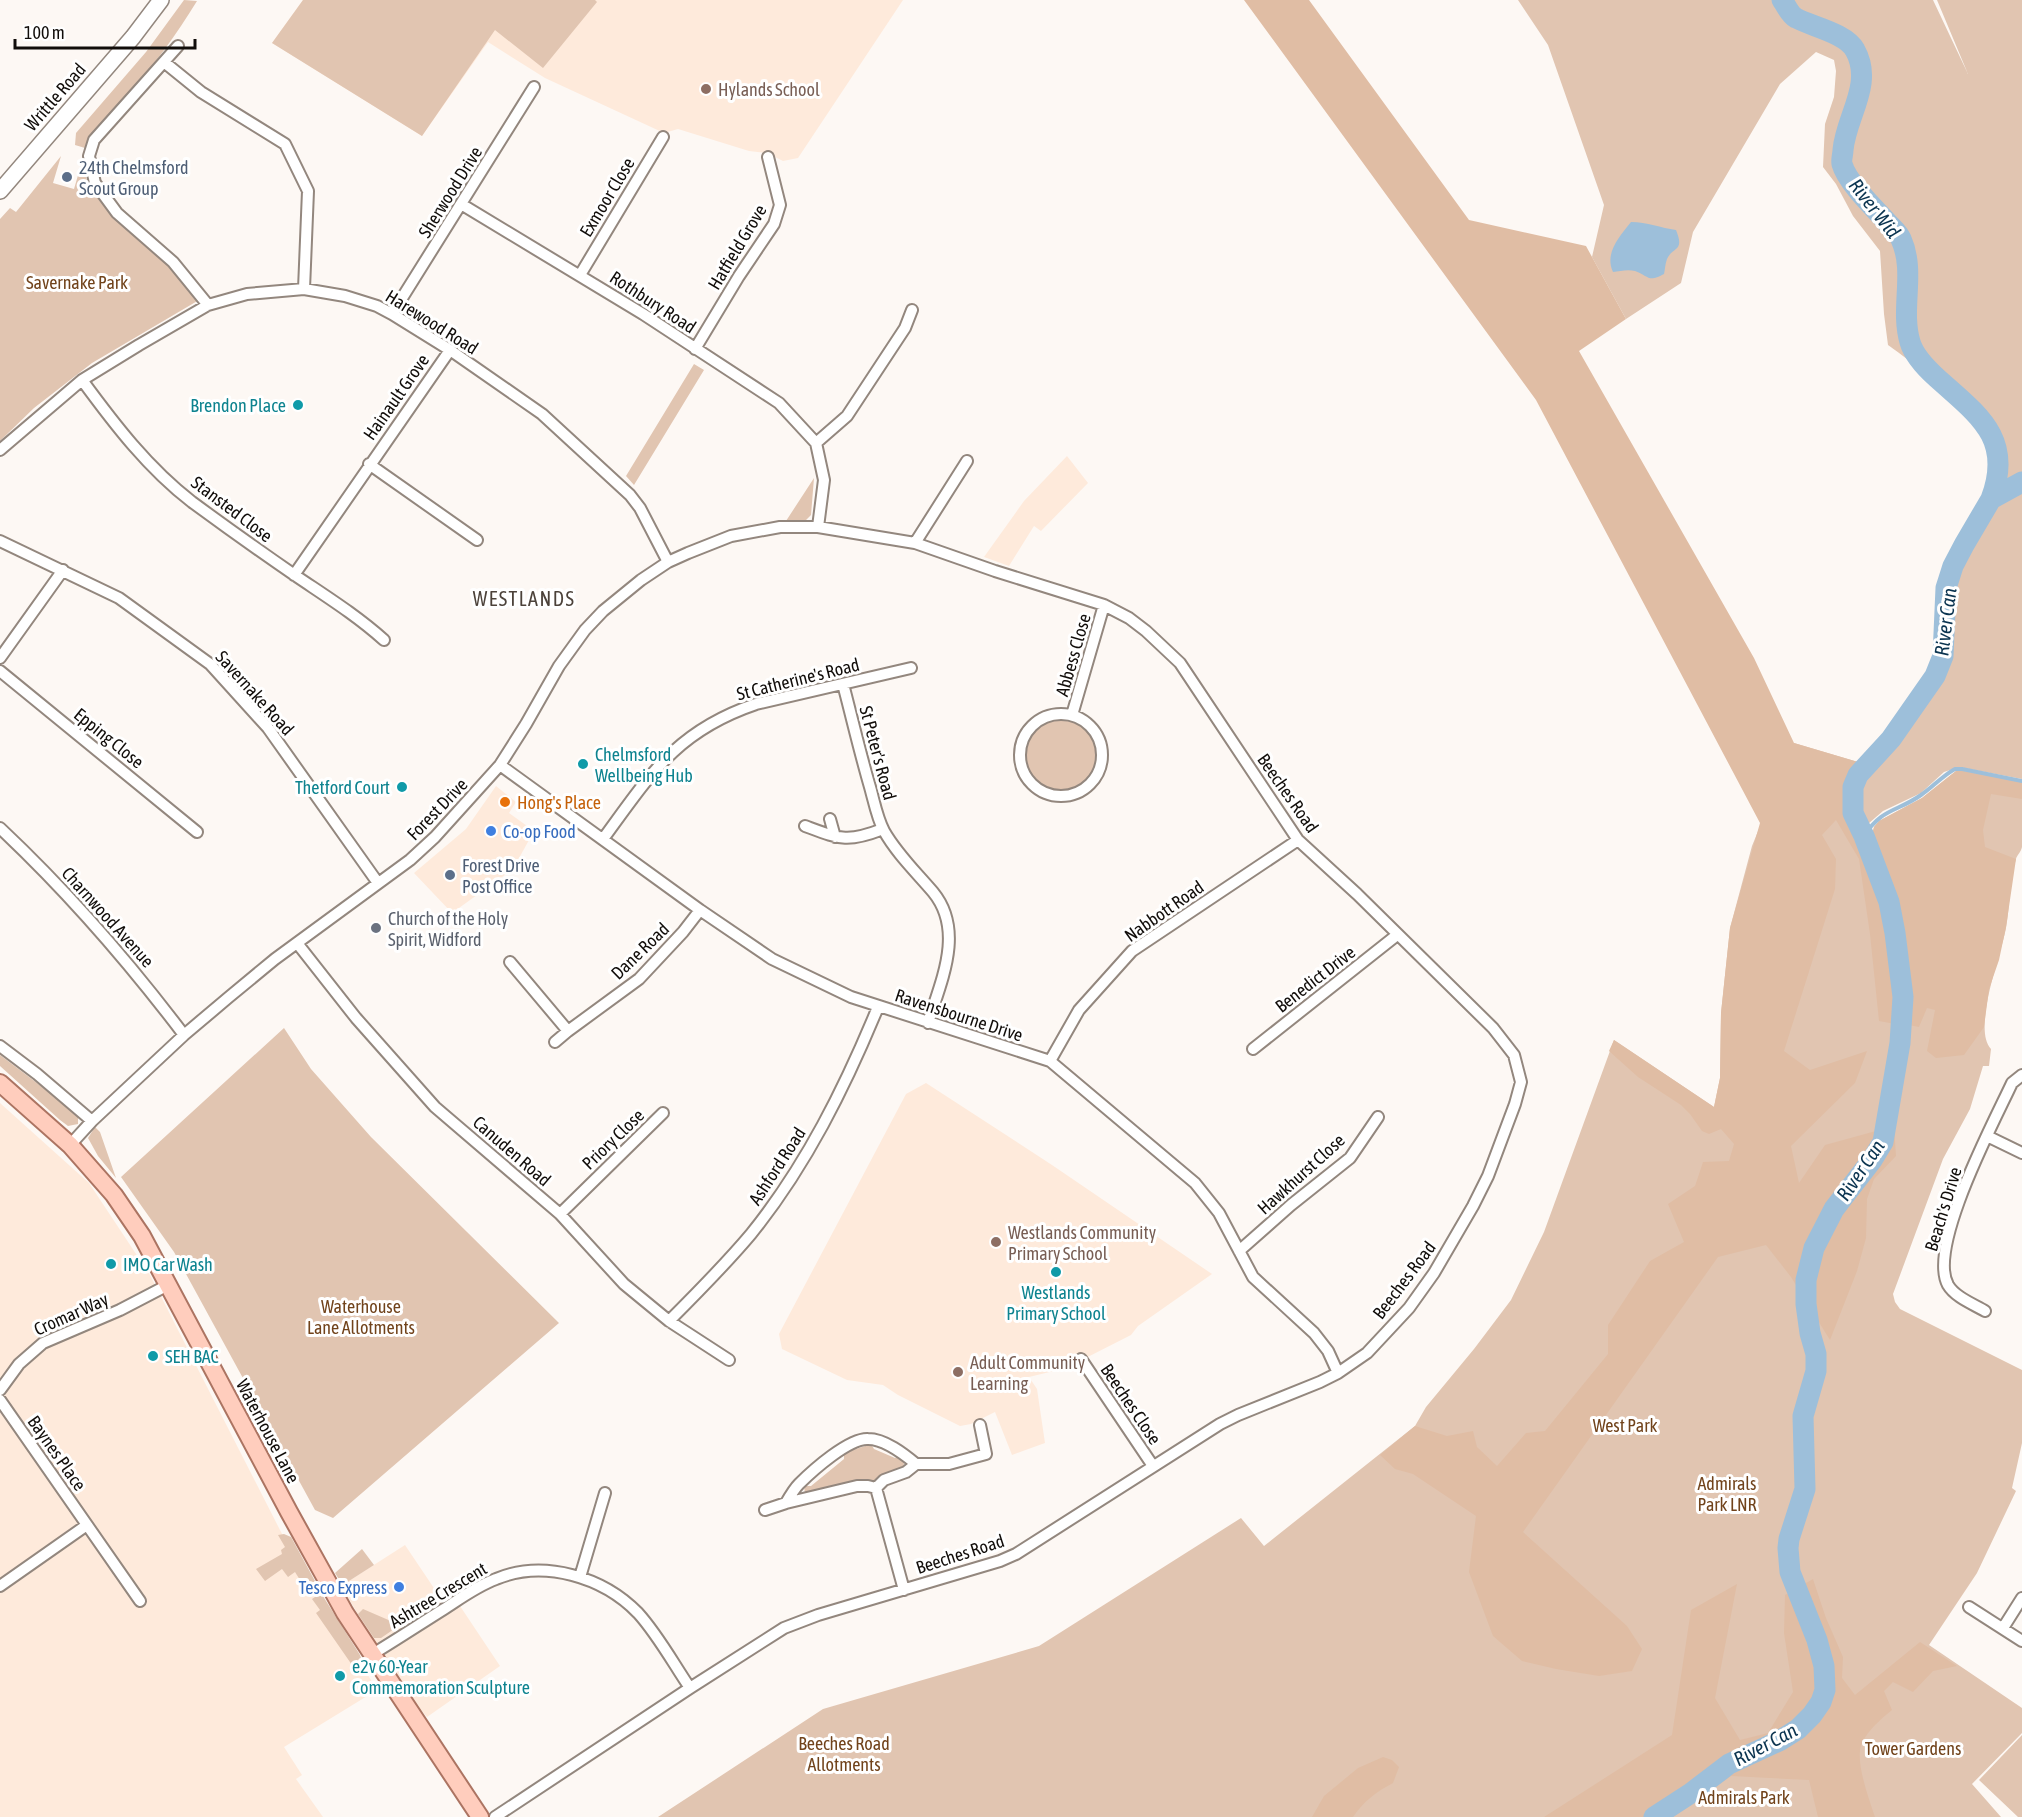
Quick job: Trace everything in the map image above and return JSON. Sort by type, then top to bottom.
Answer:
[{"type":"main road","name":"Waterhouse Lane","points":[[0,1083],[70,1145],[114,1195],[142,1236],[322,1572],[371,1655],[480,1817]]},
{"type":"street","name":"Writtle Road","points":[[0,191],[133,37],[161,0]]},
{"type":"street","points":[[178,46],[94,140],[89,156],[95,183],[117,213],[173,262],[208,305]]},
{"type":"street","points":[[164,62],[201,92],[285,144],[308,191],[304,288]]},
{"type":"street","name":"Sherwood Drive","points":[[392,314],[534,87]]},
{"type":"street","name":"Exmoor Close","points":[[580,274],[663,137]]},
{"type":"street","name":"Hatfield Grove","points":[[695,349],[774,224],[780,205],[768,157]]},
{"type":"street","name":"Rothbury Road","points":[[461,204],[580,274],[779,403],[816,443]]},
{"type":"street","name":"Harewood Road","points":[[0,450],[82,381],[208,305],[247,294],[304,288],[362,300],[392,314],[450,350],[542,414],[624,490],[640,508],[668,562]]},
{"type":"street","points":[[819,527],[824,480],[816,443],[847,416],[905,328],[912,310]]},
{"type":"street","name":"Hainault Grove","points":[[294,575],[450,350]]},
{"type":"street","name":"Stansted Close","points":[[82,381],[131,443],[164,477],[192,501],[294,575],[360,618],[384,640]]},
{"type":"street","points":[[915,543],[967,461]]},
{"type":"street","name":"Hainault Grove","points":[[369,464],[477,540]]},
{"type":"street","name":"Forest Drive","points":[[70,1145],[92,1120],[184,1035],[297,943],[378,884],[435,837],[500,765],[559,666],[585,630],[621,595],[668,562],[731,536],[780,527],[819,527],[915,543]]},
{"type":"street","name":"Savernake Road","points":[[0,541],[119,598],[210,664],[268,728],[378,884]]},
{"type":"street","name":"Beeches Road","points":[[495,1817],[784,1628],[818,1615],[1000,1561],[1016,1554],[1201,1436],[1238,1415],[1292,1395],[1338,1372],[1367,1353],[1409,1308],[1434,1273],[1488,1176],[1515,1104],[1521,1082],[1514,1055],[1493,1028],[1357,894],[1298,840],[1180,663],[1146,631],[1129,618],[1104,605],[915,543]]},
{"type":"street","points":[[0,658],[63,570]]},
{"type":"street","name":"Abbess Close","points":[[1072,715],[1104,605]]},
{"type":"street","name":"St Catherine's Road","points":[[603,839],[653,771],[672,752],[710,723],[756,704],[911,668]]},
{"type":"street","name":"Epping Close","points":[[0,671],[197,832]]},
{"type":"street","name":"St Peter's Road","points":[[843,684],[883,829],[908,865],[939,900],[947,920],[950,932],[949,954],[928,1023]]},
{"type":"street","name":"Abbess Close","points":[[1059,714],[1072,715],[1085,721],[1095,731],[1101,743],[1103,757],[1100,771],[1093,783],[1082,792],[1069,796],[1055,796],[1041,792],[1027,778],[1020,760],[1021,746],[1026,734],[1034,724],[1046,717],[1059,714]]},
{"type":"street","name":"Ravensbourne Drive","points":[[500,765],[700,910],[772,959],[824,985],[878,1007],[1050,1061],[1195,1184],[1219,1213],[1253,1277],[1314,1333],[1328,1351],[1338,1372]]},
{"type":"street","points":[[830,819],[835,837]]},
{"type":"street","points":[[805,826],[835,837],[859,838],[883,829]]},
{"type":"street","name":"Charnwood Avenue","points":[[0,828],[82,910],[134,970],[184,1035]]},
{"type":"street","name":"Nabbott Road","points":[[1050,1061],[1079,1010],[1132,951],[1298,840]]},
{"type":"street","name":"Dane Road","points":[[555,1042],[639,979],[683,932],[700,910]]},
{"type":"street","name":"Benedict Drive","points":[[1253,1050],[1397,935]]},
{"type":"street","name":"Canuden Road","points":[[297,943],[356,1018],[435,1107],[560,1214],[624,1284],[669,1321],[729,1360]]},
{"type":"street","points":[[510,962],[568,1031]]},
{"type":"street","name":"Ashford Road","points":[[669,1321],[735,1253],[781,1192],[806,1154],[840,1092],[878,1007]]},
{"type":"street","points":[[0,1046],[92,1120]]},
{"type":"street","name":"Beach's Drive","points":[[1985,1311],[1963,1299],[1948,1286],[1942,1266],[1950,1229],[1964,1185],[2012,1083],[2022,1075]]},
{"type":"street","name":"Priory Close","points":[[560,1214],[663,1113]]},
{"type":"street","name":"Hawkhurst Close","points":[[1239,1251],[1291,1205],[1350,1158],[1378,1117]]},
{"type":"street","points":[[1987,1136],[2022,1153]]},
{"type":"street","name":"Cromar Way","points":[[0,1390],[19,1364],[43,1342],[120,1310],[168,1285]]},
{"type":"street","name":"Beeches Close","points":[[1082,1359],[1153,1467]]},
{"type":"street","name":"Baynes Place","points":[[0,1400],[140,1601]]},
{"type":"street","points":[[876,1488],[884,1480],[906,1472],[916,1464],[949,1464],[986,1454],[980,1425]]},
{"type":"street","points":[[786,1503],[798,1484],[840,1450],[865,1438],[878,1441],[905,1455],[916,1464]]},
{"type":"street","points":[[765,1510],[857,1486],[876,1488]]},
{"type":"street","points":[[876,1488],[904,1590]]},
{"type":"street","points":[[580,1577],[604,1493]]},
{"type":"street","points":[[0,1586],[87,1525]]},
{"type":"street","name":"Ashtree Crescent","points":[[371,1655],[477,1588],[497,1578],[541,1571],[580,1577],[614,1593],[639,1614],[690,1688]]},
{"type":"street","points":[[2003,1628],[2022,1598]]},
{"type":"street","points":[[1969,1607],[2022,1641]]},
{"type":"shaded area","name":"Hylands School","points":[[303,0],[903,0],[798,158],[783,161],[767,153],[749,151],[678,129],[664,133],[545,78],[488,42],[422,136],[272,43]]},
{"type":"shaded area","points":[[1244,0],[1309,0],[1469,220],[1586,246],[1626,319],[1579,351],[1754,658],[1794,743],[1858,762],[1846,784],[1846,809],[1849,822],[1868,860],[1885,920],[1893,961],[1895,1024],[1879,1021],[1859,859],[1836,820],[1822,835],[1836,859],[1835,889],[1784,1051],[1810,1070],[1867,1051],[1855,1083],[1791,1146],[1799,1183],[1825,1145],[1894,1126],[1896,1156],[1874,1179],[1867,1199],[1866,1238],[1857,1271],[1830,1340],[1791,1277],[1766,1245],[1718,1257],[1523,1532],[1627,1626],[1642,1649],[1632,1671],[1599,1676],[1522,1661],[1493,1636],[1469,1572],[1476,1516],[1413,1474],[1395,1469],[1380,1455],[1415,1426],[1447,1436],[1473,1431],[1477,1447],[1497,1466],[1526,1433],[1545,1431],[1608,1354],[1608,1325],[1650,1261],[1684,1242],[1668,1204],[1695,1186],[1703,1162],[1729,1161],[1734,1144],[1721,1129],[1709,1134],[1702,1131],[1681,1105],[1638,1077],[1609,1051],[1614,1040],[1714,1107],[1720,1078],[1721,1013],[1730,928],[1760,823],[1536,400]]},
{"type":"shaded area","points":[[1067,456],[1088,483],[1041,531],[1034,526],[1009,566],[984,557],[1024,501]]},
{"type":"shaded area","points":[[1956,771],[2022,782],[2022,799],[1991,794],[1983,830],[1985,847],[2016,859],[2006,927],[1999,960],[1989,989],[1984,1027],[1964,1055],[1936,1058],[1927,1051],[1935,1010],[1927,1008],[1919,1027],[1909,1025],[1907,986],[1894,899],[1872,835],[1879,821],[1922,798]]},
{"type":"shaded area","points":[[496,786],[516,802],[509,813],[534,831],[513,869],[452,913],[414,873],[466,829]]},
{"type":"shaded area","name":"Westlands Community Primary School","points":[[926,1083],[1212,1274],[1138,1326],[1131,1335],[1066,1368],[1029,1377],[1037,1389],[1045,1443],[1012,1455],[995,1412],[971,1424],[960,1426],[883,1385],[847,1380],[782,1349],[779,1334],[906,1094]]},
{"type":"shaded area","points":[[0,1103],[89,1183],[150,1275],[281,1532],[377,1690],[284,1747],[302,1775],[296,1779],[323,1817],[0,1817]]},
{"type":"shaded area","points":[[405,1545],[450,1612],[460,1606],[500,1666],[427,1717],[414,1702],[341,1586]]},
{"type":"shaded area","points":[[1813,1579],[1826,1618],[1843,1657],[1842,1678],[1855,1695],[1920,1642],[1957,1666],[1933,1671],[1913,1692],[1893,1682],[1884,1691],[1892,1710],[1868,1734],[1860,1751],[1862,1775],[1875,1817],[1818,1817],[1809,1780],[1731,1776],[1673,1817],[1544,1817],[1672,1735],[1691,1610],[1737,1584],[1715,1698],[1740,1740],[1768,1733],[1793,1692],[1784,1633],[1785,1595]]},
{"type":"shaded area","points":[[1383,1757],[1392,1760],[1399,1767],[1393,1783],[1371,1797],[1353,1817],[1312,1817],[1324,1796],[1358,1768]]},
{"type":"green space","points":[[184,0],[197,1],[156,60],[99,126],[85,148],[75,145],[76,133],[146,52]]},
{"type":"green space","points":[[303,0],[595,0],[597,2],[543,68],[495,30],[422,136],[272,43]]},
{"type":"green space","points":[[1518,0],[1933,0],[1968,74],[1937,0],[2022,0],[2022,779],[1959,767],[1944,772],[1921,793],[1883,811],[1868,824],[1865,824],[1862,817],[1859,797],[1870,772],[1858,763],[1846,782],[1845,791],[1850,820],[1860,839],[1872,835],[1879,821],[1922,798],[1956,771],[2022,782],[2022,847],[2014,867],[2006,928],[1986,1009],[1986,1039],[1991,1049],[1989,1066],[1983,1066],[1970,1109],[1943,1159],[1893,1294],[1900,1309],[2022,1370],[2022,1443],[2012,1488],[2016,1491],[1977,1573],[1929,1645],[2022,1708],[2022,1733],[1972,1784],[2001,1817],[658,1817],[823,1709],[1039,1646],[1241,1518],[1264,1546],[1415,1426],[1426,1407],[1511,1300],[1544,1232],[1614,1040],[1714,1107],[1720,1078],[1721,1013],[1730,928],[1752,846],[1794,743],[1858,762],[1904,712],[1926,677],[1936,644],[1938,601],[1946,569],[1990,488],[1993,478],[1992,458],[1987,438],[1972,415],[1944,388],[1888,345],[1880,251],[1853,216],[1836,184],[1823,167],[1825,124],[1834,97],[1836,71],[1834,60],[1816,52],[1780,84],[1693,232],[1681,283],[1626,319],[1592,257],[1604,205],[1548,45]]},
{"type":"green space","name":"Savernake Park","points":[[61,156],[53,183],[74,189],[81,165],[92,192],[171,266],[199,300],[92,363],[34,408],[0,441],[0,219],[10,208],[16,212]]},
{"type":"green space","points":[[694,364],[704,370],[634,485],[626,476]]},
{"type":"green space","points":[[814,478],[811,515],[806,520],[786,521]]},
{"type":"green space","points":[[1062,719],[1082,725],[1092,735],[1098,755],[1092,775],[1082,785],[1062,791],[1042,785],[1032,775],[1026,755],[1032,735],[1042,725]]},
{"type":"green space","name":"Waterhouse Lane Allotments","points":[[284,1028],[311,1069],[371,1137],[559,1323],[333,1518],[315,1510],[174,1252],[121,1177]]},
{"type":"green space","points":[[0,1055],[74,1111],[78,1116],[78,1124],[68,1126],[60,1120],[0,1066]]},
{"type":"green space","points":[[95,1127],[100,1132],[116,1178],[98,1156],[88,1138]]},
{"type":"green space","points":[[871,1444],[874,1449],[903,1459],[902,1469],[887,1473],[875,1481],[861,1481],[805,1494],[804,1486],[811,1486],[844,1459],[844,1453]]},
{"type":"green space","points":[[284,1534],[291,1537],[315,1581],[305,1588],[295,1572],[288,1577],[282,1569],[265,1581],[256,1569],[282,1554],[281,1550],[285,1547],[278,1535]]},
{"type":"green space","points":[[362,1549],[374,1565],[349,1581],[356,1595],[348,1594],[335,1573]]},
{"type":"green space","points":[[321,1593],[360,1655],[362,1661],[360,1668],[352,1665],[316,1613],[320,1610],[312,1599]]},
{"type":"green space","points":[[363,1609],[400,1625],[381,1638],[374,1638],[358,1614]]},
{"type":"green space","points":[[2022,1735],[2022,1817],[2018,1817],[1979,1780]]},
{"type":"water","points":[[1631,222],[1676,230],[1679,245],[1669,255],[1664,274],[1659,277],[1649,278],[1632,270],[1613,272],[1610,258],[1614,245]]},
{"type":"waterway","name":"River Wid","points":[[1782,0],[1794,17],[1844,39],[1855,50],[1862,75],[1845,137],[1842,164],[1855,186],[1901,239],[1908,277],[1907,329],[1914,352],[1929,371],[1978,416],[1995,444],[1998,460],[1997,478],[1991,499]]},
{"type":"waterway","name":"River Can","points":[[1654,1817],[1729,1764],[1779,1741],[1798,1729],[1812,1715],[1821,1702],[1825,1690],[1824,1666],[1817,1640],[1790,1572],[1788,1548],[1805,1489],[1803,1416],[1816,1371],[1816,1354],[1806,1304],[1806,1280],[1814,1248],[1834,1209],[1883,1142],[1900,1043],[1903,997],[1889,902],[1853,813],[1853,787],[1858,775],[1891,739],[1935,676],[1943,656],[1946,588],[1953,566],[1964,545],[1991,499],[2022,482]]},
{"type":"waterway","points":[[1864,836],[1877,820],[1921,795],[1955,769],[2022,781]]},
{"type":"place","name":"Hylands School","points":[[706,89]]},
{"type":"place","name":"24th Chelmsford Scout Group","points":[[67,177]]},
{"type":"place","name":"Brendon Place","points":[[298,405]]},
{"type":"place","name":"Chelmsford Wellbeing Hub","points":[[583,764]]},
{"type":"place","name":"Thetford Court","points":[[402,787]]},
{"type":"place","name":"Hong's Place","points":[[505,802]]},
{"type":"place","name":"Co-op Food","points":[[491,831]]},
{"type":"place","name":"Forest Drive Post Office","points":[[450,875]]},
{"type":"place","name":"Church of the Holy Spirit, Widford","points":[[376,928]]},
{"type":"place","name":"Westlands Community Primary School","points":[[996,1242]]},
{"type":"place","name":"IMO Car Wash","points":[[111,1264]]},
{"type":"place","name":"Westlands Primary School","points":[[1056,1272]]},
{"type":"place","name":"SEH BAC","points":[[153,1356]]},
{"type":"place","name":"Adult Community Learning","points":[[958,1372]]},
{"type":"place","name":"Tesco Express","points":[[399,1587]]},
{"type":"place","name":"e2v 60-Year Commemoration Sculpture","points":[[340,1676]]},
{"type":"district","name":"WESTLANDS","points":[[524,598]]},
{"type":"park label","name":"West Park","points":[[1625,1425]]},
{"type":"park label","name":"Admirals Park LNR","points":[[1727,1493]]},
{"type":"park label","name":"Tower Gardens","points":[[1913,1748]]},
{"type":"park label","name":"Beeches Road Allotments","points":[[844,1753]]},
{"type":"park label","name":"Admirals Park","points":[[1744,1797]]}]
